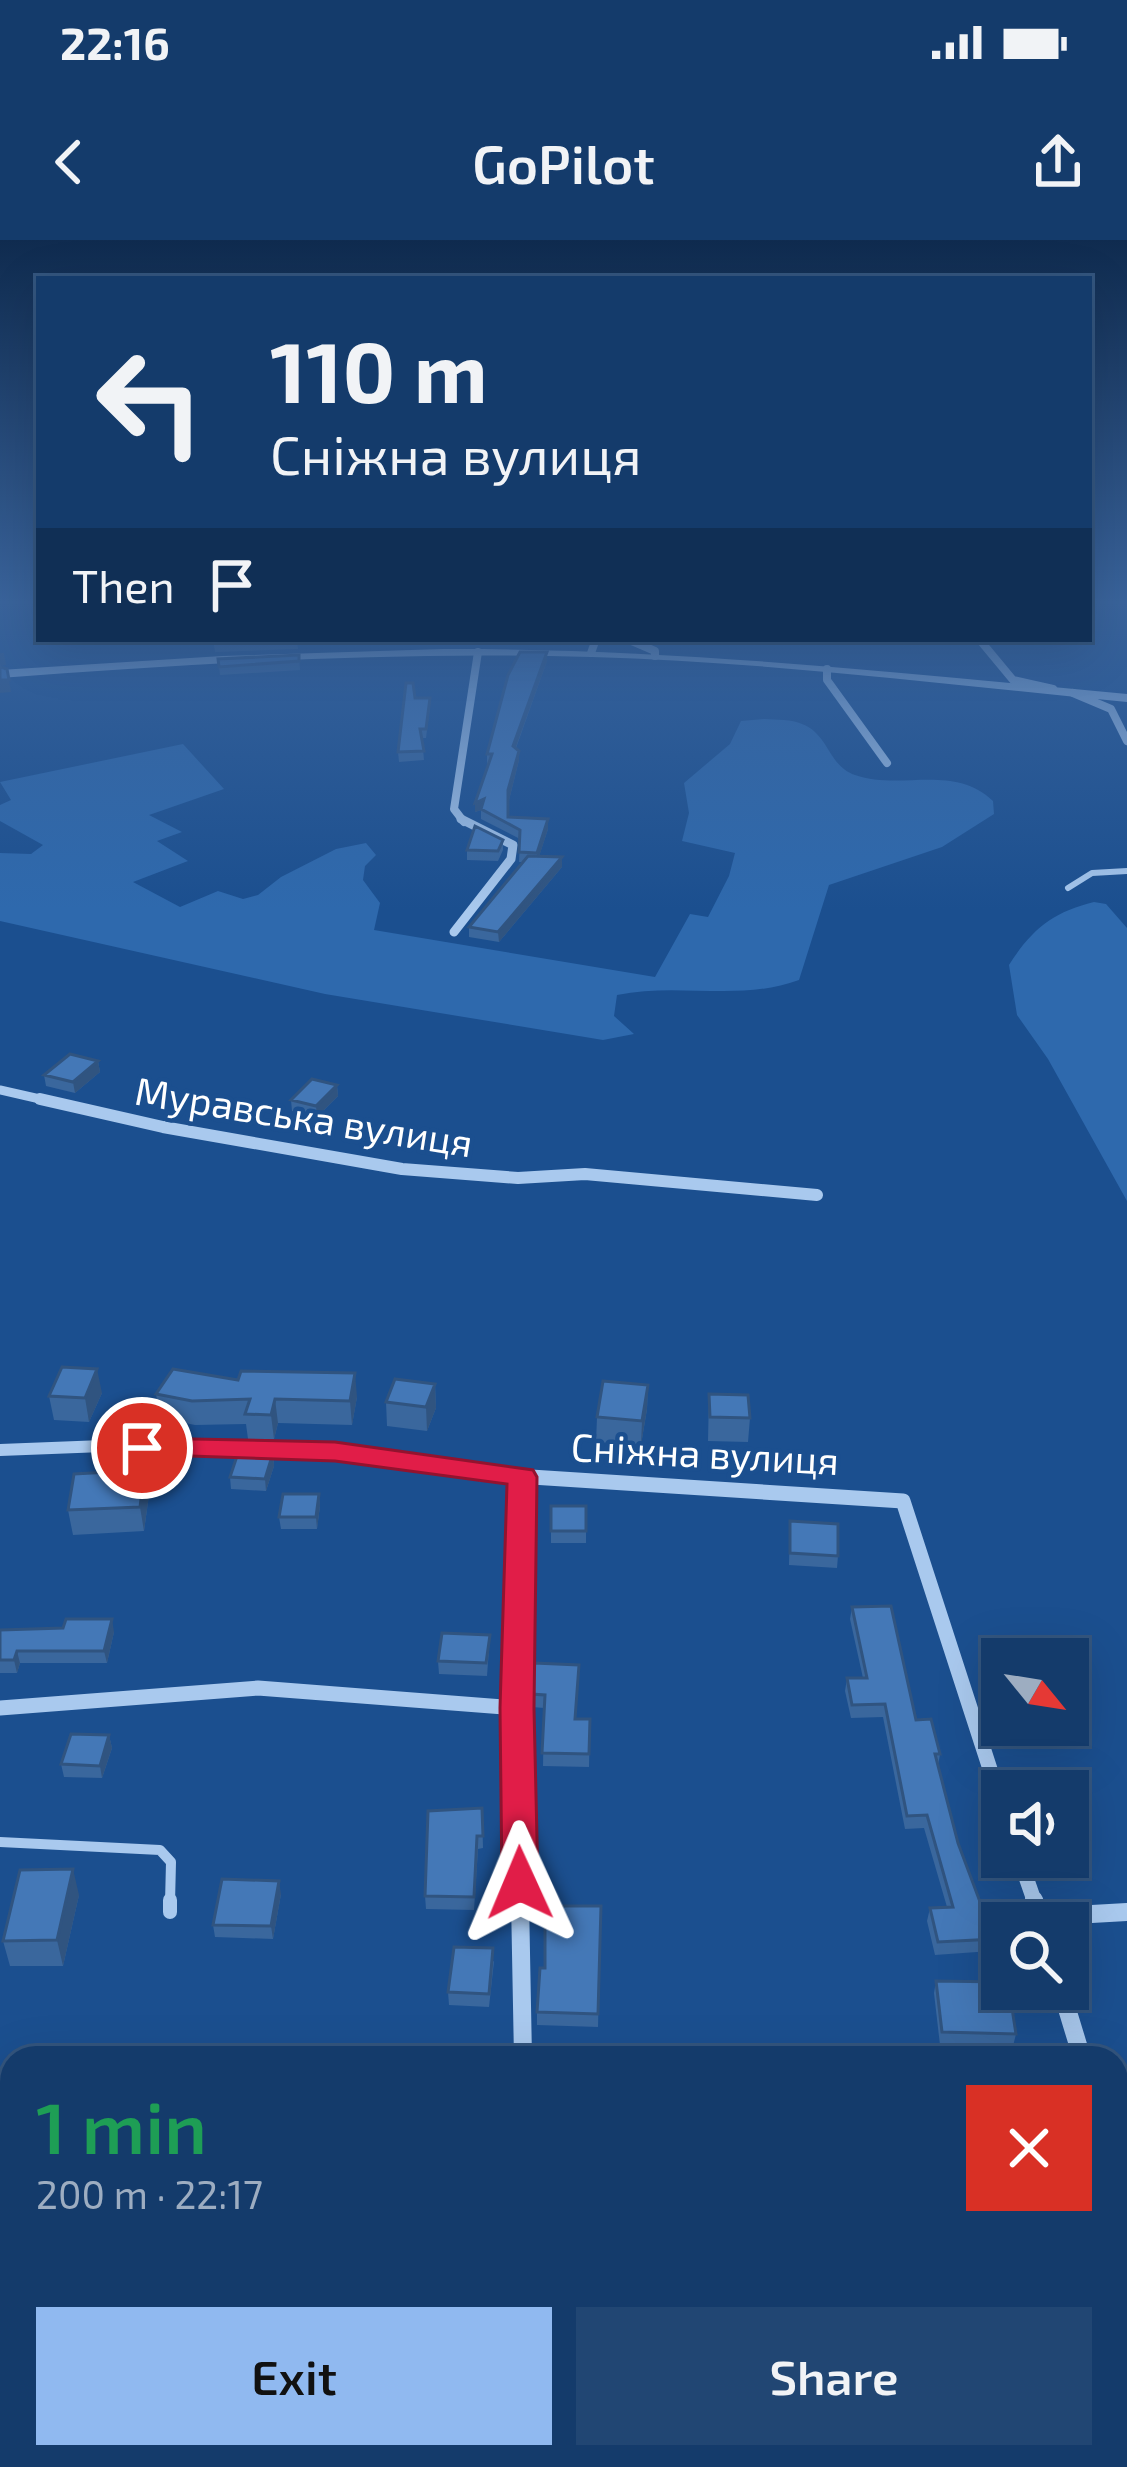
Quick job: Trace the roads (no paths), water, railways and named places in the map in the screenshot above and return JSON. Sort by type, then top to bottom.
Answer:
[{"type":"street","points":[[454,932],[512,859],[513,845],[462,821],[454,808],[470,703]]},
{"type":"street","points":[[844,703],[887,763]]},
{"type":"street","points":[[1097,703],[1111,709],[1127,741]]},
{"type":"street","name":"Муравська вулиця","points":[[0,1090],[163,1127],[443,1174],[518,1178],[585,1174],[817,1195]]},
{"type":"street","name":"Сніжна вулиця","points":[[0,1450],[103,1446],[335,1451],[522,1477],[903,1501],[990,1770]]},
{"type":"street","points":[[522,1477],[517,1708],[523,2046]]},
{"type":"street","points":[[0,1708],[258,1688],[517,1708]]},
{"type":"street","points":[[1089,1915],[1127,1912]]},
{"type":"street","points":[[1067,2010],[1078,2046]]},
{"type":"lane","points":[[1068,889],[1092,873],[1127,871]]},
{"type":"lane","points":[[0,1843],[160,1850],[171,1862],[170,1912]]}]
